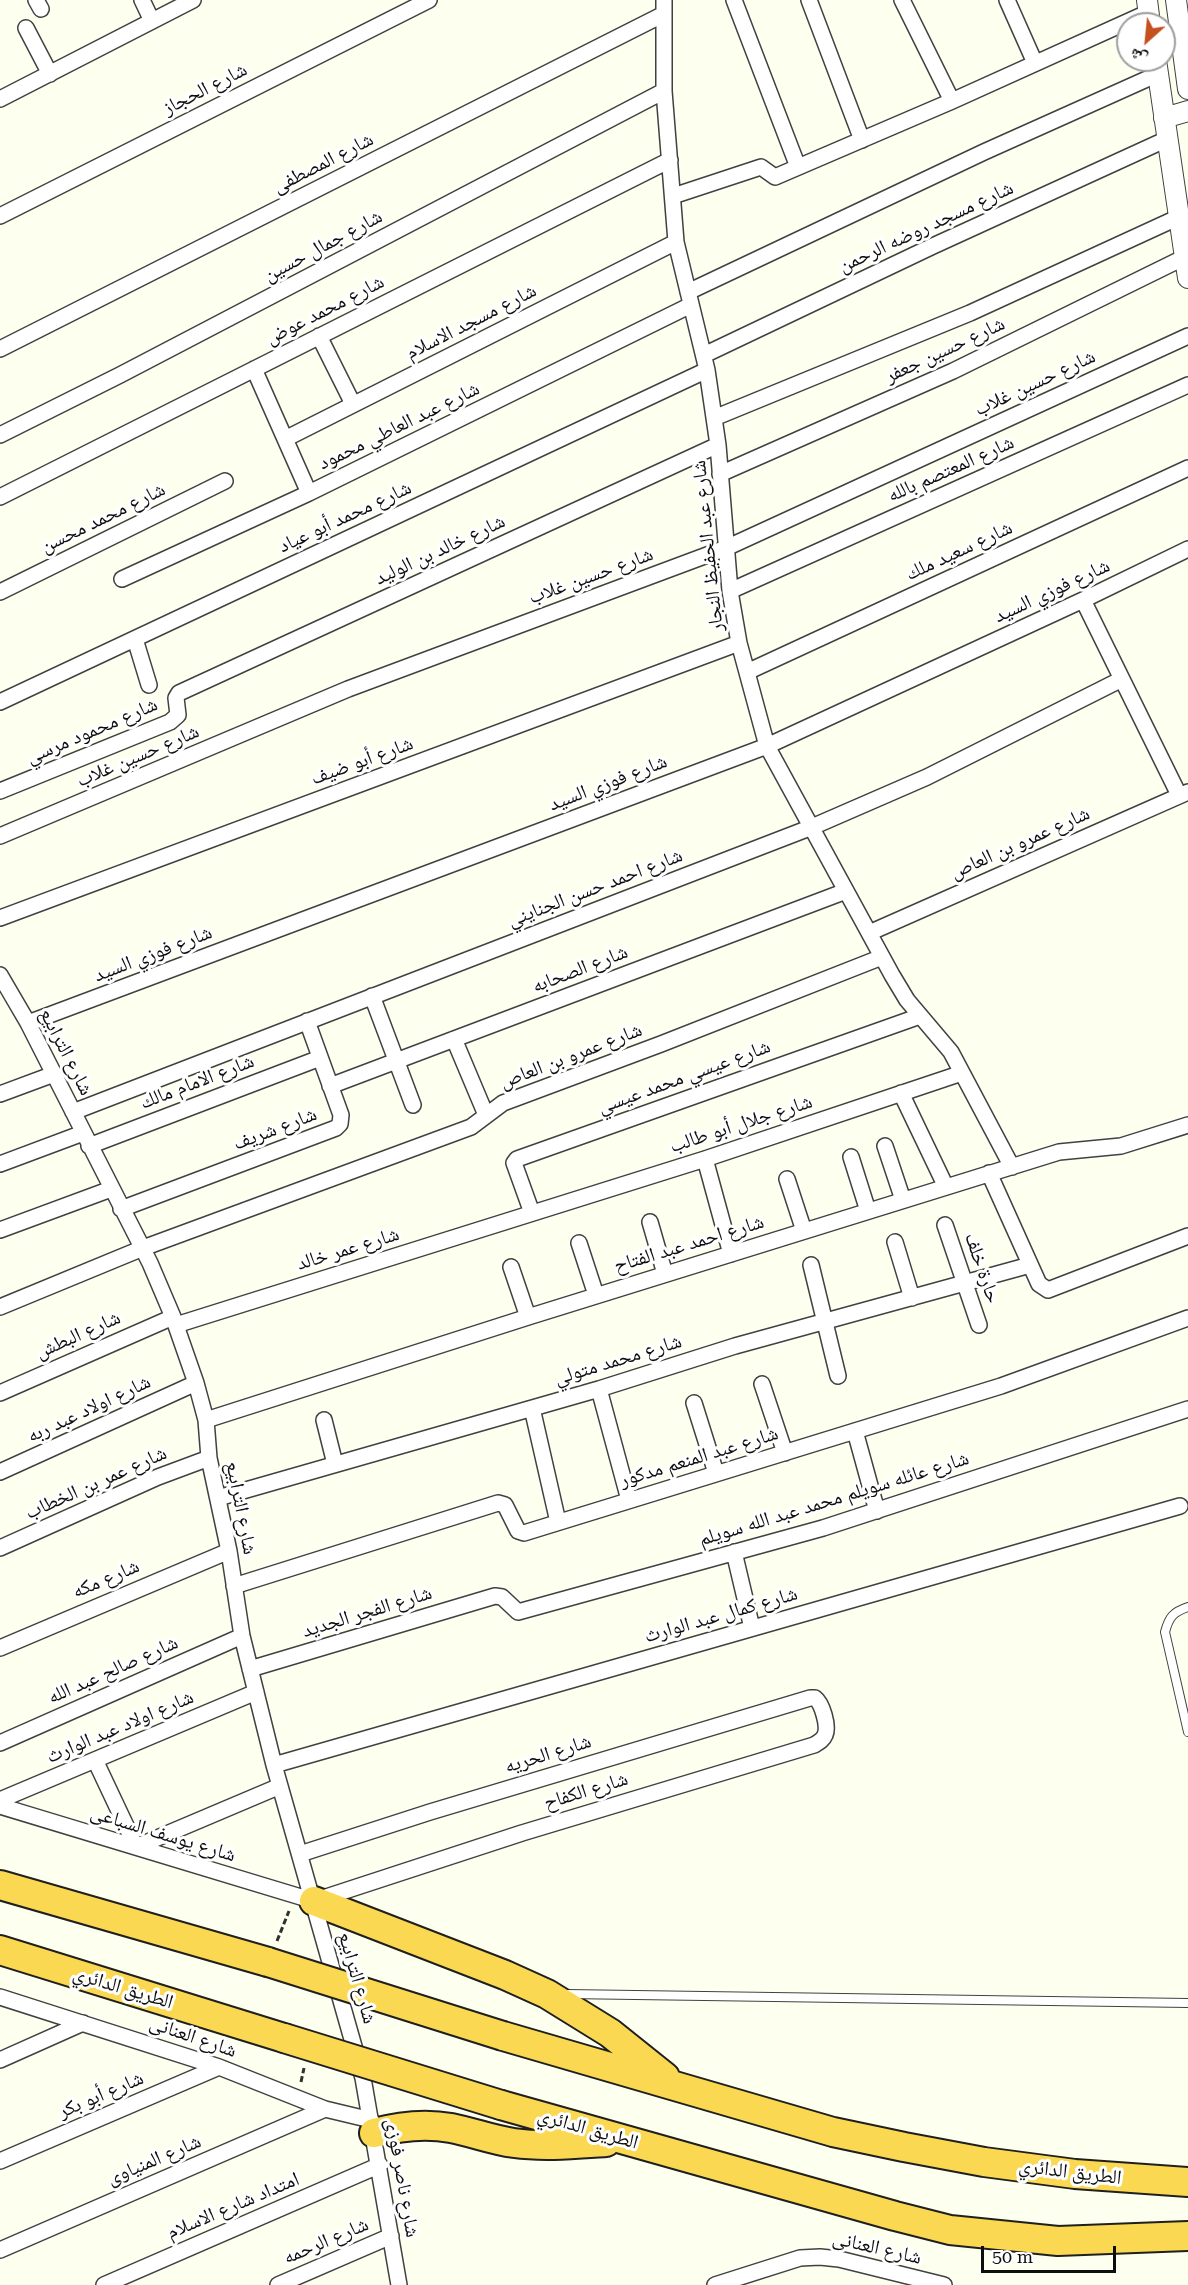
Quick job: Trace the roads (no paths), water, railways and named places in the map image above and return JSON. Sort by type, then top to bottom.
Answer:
[{"type":"highway","name":"الطريق الدائري","points":[[0,1886],[268,1962],[503,2036],[833,2132],[904,2147],[1075,2174],[1182,2184]]},
{"type":"highway","points":[[303,1903],[494,1971],[547,1994],[610,2033],[676,2086]]},
{"type":"highway","name":"الطريق الدائري","points":[[0,1950],[501,2105],[950,2230],[1058,2241],[1188,2236]]},
{"type":"highway","points":[[373,2127],[421,2125],[451,2128],[499,2141],[525,2144],[630,2141]]},
{"type":"street","points":[[142,0],[152,21]]},
{"type":"street","points":[[0,99],[193,0]]},
{"type":"street","name":"شارع الحجاز","points":[[0,216],[429,0]]},
{"type":"street","points":[[734,0],[798,167]]},
{"type":"street","points":[[809,0],[862,140]]},
{"type":"street","points":[[902,0],[952,101]]},
{"type":"street","points":[[1007,0],[1035,63]]},
{"type":"street","points":[[1176,0],[1188,87]]},
{"type":"street","name":"شارع عبد الحفيظ النجار","points":[[664,7],[664,91],[676,242],[705,363],[714,418],[730,591],[739,643],[767,746],[907,1000],[951,1052],[1012,1167]]},
{"type":"street","name":"شارع المصطفى","points":[[0,349],[664,7]]},
{"type":"street","points":[[26,27],[50,74]]},
{"type":"street","points":[[673,196],[757,167],[765,168],[770,175],[775,177],[952,101],[1116,27]]},
{"type":"street","name":"شارع عبد العاطي محمود","points":[[122,579],[309,493],[690,298],[1147,72]]},
{"type":"street","points":[[1158,72],[1188,278]]},
{"type":"street","name":"شارع جمال حسين","points":[[0,435],[120,375],[664,91]]},
{"type":"street","points":[[1164,117],[1188,111]]},
{"type":"street","name":"شارع مسجد روضه الرحمن","points":[[705,363],[933,246],[1167,139]]},
{"type":"street","name":"شارع محمد عوض","points":[[0,497],[670,160]]},
{"type":"street","points":[[714,418],[970,313],[1179,218]]},
{"type":"street","name":"شارع مسجد الاسلام","points":[[285,439],[676,242]]},
{"type":"street","name":"شارع حسين جعفر","points":[[720,474],[953,370],[1185,257]]},
{"type":"street","points":[[319,336],[352,405]]},
{"type":"street","name":"شارع حسين غلاب","points":[[0,836],[348,689],[726,548],[1188,336]]},
{"type":"street","name":"شارع محمد أبو عياد","points":[[0,702],[705,363]]},
{"type":"street","points":[[254,369],[309,493]]},
{"type":"street","name":"شارع المعتصم بالله","points":[[730,591],[1188,385]]},
{"type":"street","name":"شارع خالد بن الوليد","points":[[179,693],[718,445]]},
{"type":"street","name":"شارع سعيد ملك","points":[[747,672],[1188,468]]},
{"type":"street","name":"شارع محمد محسن","points":[[0,592],[225,481]]},
{"type":"street","name":"شارع فوزي السيد","points":[[28,1023],[767,746],[1188,549]]},
{"type":"street","points":[[1083,600],[1122,679],[1184,794]]},
{"type":"street","points":[[135,639],[149,685]]},
{"type":"street","name":"شارع أبو ضيف","points":[[0,918],[739,643]]},
{"type":"street","name":"شارع احمد حسن الجنايني","points":[[72,1112],[812,827],[927,777],[1122,679]]},
{"type":"street","name":"شارع محمود مرسي","points":[[0,791],[170,722],[177,715],[176,698],[179,693]]},
{"type":"street","name":"شارع عمرو بن العاص","points":[[869,933],[1184,794]]},
{"type":"street","name":"شارع الصحابه","points":[[330,1086],[846,891]]},
{"type":"street","name":"شارع عمرو بن العاص","points":[[0,1307],[143,1248],[471,1127],[503,1103],[882,957]]},
{"type":"street","name":"شارع الترابيع","points":[[0,975],[28,1023],[121,1209],[143,1248],[174,1321],[196,1383],[206,1420],[209,1458],[229,1551],[242,1636],[274,1765],[300,1854],[303,1903],[363,2078]]},
{"type":"street","points":[[372,996],[413,1105]]},
{"type":"street","name":"شارع عيسي محمد عيسي","points":[[532,1213],[514,1164],[517,1159],[920,1016]]},
{"type":"street","name":"شارع شريف","points":[[121,1209],[336,1128],[341,1122],[341,1115],[307,1021]]},
{"type":"street","points":[[454,1039],[486,1115]]},
{"type":"street","name":"شارع الامام مالك","points":[[0,1164],[86,1139],[320,1058]]},
{"type":"street","name":"شارع جلال أبو طالب","points":[[532,1213],[705,1159],[962,1072]]},
{"type":"street","points":[[0,1095],[54,1074]]},
{"type":"street","points":[[901,1093],[946,1187]]},
{"type":"street","name":"شارع احمد عبد الفتاح","points":[[206,1420],[596,1295],[989,1173],[1059,1152],[1121,1146],[1188,1125]]},
{"type":"street","points":[[885,1146],[903,1200]]},
{"type":"street","points":[[851,1157],[868,1211]]},
{"type":"street","points":[[705,1159],[731,1254]]},
{"type":"street","points":[[989,1173],[1030,1265],[1043,1288],[1053,1289],[1188,1236]]},
{"type":"street","points":[[787,1179],[804,1231]]},
{"type":"street","points":[[0,1230],[111,1189]]},
{"type":"street","name":"شارع عمر خالد","points":[[174,1321],[532,1213]]},
{"type":"street","points":[[650,1222],[665,1274]]},
{"type":"street","name":"حارة خلف","points":[[945,1225],[979,1325]]},
{"type":"street","points":[[895,1242],[912,1298]]},
{"type":"street","points":[[579,1243],[596,1295]]},
{"type":"street","points":[[811,1265],[838,1376]]},
{"type":"street","name":"شارع محمد متولي","points":[[219,1498],[599,1389],[735,1346],[1030,1265]]},
{"type":"street","points":[[511,1267],[528,1317]]},
{"type":"street","name":"شارع عبد المنعم مدكور","points":[[234,1586],[498,1503],[505,1505],[520,1532],[558,1522],[1002,1386],[1188,1317]]},
{"type":"street","name":"شارع البطش","points":[[0,1393],[174,1321]]},
{"type":"street","name":"شارع اولاد عبد ربه","points":[[0,1472],[196,1383]]},
{"type":"street","points":[[762,1383],[785,1453]]},
{"type":"street","points":[[599,1389],[629,1500]]},
{"type":"street","points":[[694,1403],[716,1473]]},
{"type":"street","points":[[532,1408],[558,1522]]},
{"type":"street","name":"شارع عائله سويلم محمد عبد الله سويلم","points":[[495,1596],[502,1597],[518,1612],[877,1511],[1188,1409]]},
{"type":"street","points":[[324,1420],[335,1464]]},
{"type":"street","points":[[855,1431],[877,1511]]},
{"type":"street","name":"شارع عمر بن الخطاب","points":[[0,1548],[158,1478],[209,1458]]},
{"type":"street","name":"شارع كمال عبد الوارث","points":[[274,1765],[1180,1506]]},
{"type":"street","name":"شارع مكه","points":[[0,1648],[229,1551]]},
{"type":"street","points":[[734,1552],[753,1628]]},
{"type":"street","name":"شارع الفجر الجديد","points":[[250,1669],[495,1596]]},
{"type":"street","name":"شارع صالح عبد الله","points":[[0,1743],[242,1636]]},
{"type":"street","name":"شارع اولاد عبد الوارث","points":[[0,1800],[256,1692]]},
{"type":"street","name":"شارع الحريه","points":[[300,1854],[498,1791],[810,1698]]},
{"type":"street","name":"شارع الكفاح","points":[[303,1903],[522,1833],[814,1745],[821,1741],[826,1730],[821,1705],[814,1698],[810,1698]]},
{"type":"street","points":[[95,1760],[136,1847],[280,1786]]},
{"type":"street","name":"شارع يوسف السباعى","points":[[0,1806],[136,1847],[303,1903]]},
{"type":"street","name":"شارع العنانى","points":[[0,1997],[219,2067],[373,2127]]},
{"type":"street","points":[[0,2060],[83,2023]]},
{"type":"street","name":"شارع أبو بكر","points":[[0,2161],[219,2067]]},
{"type":"street","name":"شارع ناصر فوزى","points":[[363,2078],[380,2165],[399,2285]]},
{"type":"street","name":"شارع المنياوى","points":[[0,2250],[325,2109]]},
{"type":"street","name":"امتداد شارع الاسلام","points":[[104,2285],[380,2165]]},
{"type":"street","name":"شارع الرحمه","points":[[278,2285],[391,2236]]},
{"type":"street","name":"شارع العنانى","points":[[715,2285],[800,2258],[820,2257],[839,2259],[936,2284]]},
{"type":"lane","points":[[1188,1607],[1176,1611],[1168,1618],[1165,1632],[1186,1712],[1188,1732]]},
{"type":"lane","points":[[547,1994],[1188,2003]]}]
